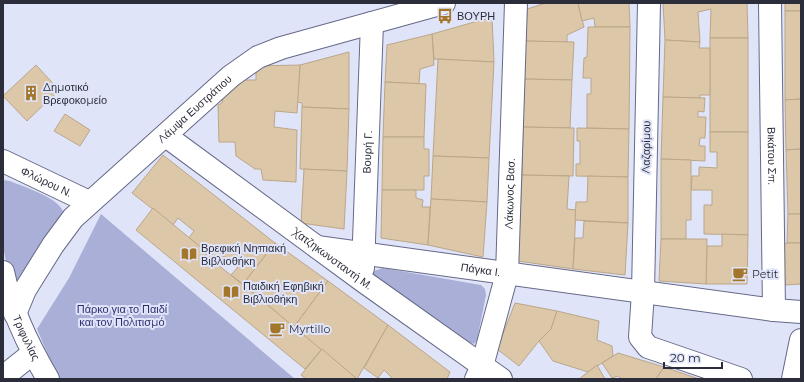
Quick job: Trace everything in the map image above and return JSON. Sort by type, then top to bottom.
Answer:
[{"type":"street","name":"Λάμψα Ευστράτιου","points":[[9,316],[53,245],[72,218],[166,136],[231,76],[258,58],[281,48],[444,3]]},
{"type":"street","name":"Λάκωνος Βασ.","points":[[479,373],[507,274],[516,3]]},
{"type":"street","name":"Λαζαρίμου","points":[[643,292],[649,3]]},
{"type":"street","name":"Βικάτου Σπ.","points":[[770,3],[774,310]]},
{"type":"street","name":"Βουρή Γ.","points":[[363,281],[372,23]]},
{"type":"street","name":"Χατζηκωνσταντή Μ.","points":[[166,136],[363,281],[479,373],[501,379]]},
{"type":"street","name":"Φλώρου Ν.","points":[[3,160],[90,202]]},
{"type":"street","name":"Πάγκα Ι.","points":[[317,248],[774,310],[801,312]]},
{"type":"street","name":"Τριφυλίας","points":[[3,272],[9,316],[48,379]]},
{"type":"street","points":[[643,292],[640,337],[648,347],[741,379]]},
{"type":"street","points":[[793,379],[801,340]]},
{"type":"street","points":[[3,377],[33,353]]},
{"type":"green space","points":[[3,180],[31,189],[47,197],[60,206],[63,211],[61,220],[23,277],[18,280],[9,270],[5,259],[2,225]]},
{"type":"green space","name":"Πάρκο για το Παιδί και τον Πολιτισμό","points":[[101,214],[295,379],[60,379],[53,367],[37,329],[69,278]]},
{"type":"green space","points":[[383,268],[481,285],[485,289],[486,295],[477,340],[474,344],[468,342],[372,275],[374,271]]},
{"type":"building","points":[[546,3],[578,3],[584,27],[567,35],[567,42],[526,41],[527,9]]},
{"type":"building","points":[[578,3],[629,3],[630,27],[595,27],[594,18],[582,21]]},
{"type":"building","points":[[663,3],[747,3],[748,38],[710,38],[711,9],[698,12],[700,42],[665,40]]},
{"type":"building","points":[[785,3],[801,3],[801,11],[785,11]]},
{"type":"building","points":[[785,11],[801,11],[801,99],[785,100]]},
{"type":"building","points":[[492,17],[494,62],[434,59],[432,34]]},
{"type":"building","points":[[588,27],[630,27],[629,129],[587,128],[587,94],[591,94],[591,78],[583,78],[584,58],[587,57]]},
{"type":"building","points":[[432,34],[434,65],[420,69],[419,84],[385,82],[387,45]]},
{"type":"building","points":[[710,38],[748,38],[748,132],[710,132]]},
{"type":"building","points":[[665,40],[700,42],[699,48],[710,48],[710,95],[700,95],[700,98],[663,97]]},
{"type":"building","points":[[524,41],[574,42],[572,80],[524,79]]},
{"type":"building","points":[[349,52],[349,109],[302,107],[302,103],[297,102],[300,65]]},
{"type":"building","points":[[438,59],[494,62],[489,158],[433,156]]},
{"type":"building","name":"Δημοτικό Βρεφοκομείο","points":[[36,65],[59,90],[27,121],[3,96]]},
{"type":"building","points":[[300,65],[297,113],[275,111],[274,127],[297,130],[296,182],[263,180],[261,169],[255,169],[236,156],[235,142],[219,142],[218,105],[222,103],[223,98],[241,80],[256,80],[256,66]]},
{"type":"building","points":[[524,79],[572,80],[570,128],[523,127]]},
{"type":"building","points":[[385,82],[426,84],[424,137],[383,137]]},
{"type":"building","points":[[663,97],[705,98],[704,112],[698,111],[698,117],[706,117],[705,138],[700,138],[699,146],[705,146],[705,161],[661,159]]},
{"type":"building","points":[[801,99],[801,149],[786,150],[785,100]]},
{"type":"building","points":[[302,107],[349,109],[347,171],[300,169]]},
{"type":"building","points":[[65,114],[90,130],[80,146],[54,131]]},
{"type":"building","points":[[523,127],[574,128],[573,176],[522,175]]},
{"type":"building","points":[[577,128],[629,129],[628,177],[576,176],[576,164],[580,164],[580,141],[577,141]]},
{"type":"building","points":[[710,132],[748,132],[748,235],[704,234],[704,205],[712,205],[712,190],[691,190],[692,176],[699,176],[699,167],[717,168],[717,152],[710,152]]},
{"type":"building","points":[[383,137],[424,137],[424,149],[429,149],[429,176],[424,176],[424,190],[382,190]]},
{"type":"building","points":[[801,149],[801,214],[788,214],[786,150]]},
{"type":"building","points":[[163,155],[275,243],[243,284],[231,275],[238,267],[224,256],[217,264],[201,251],[203,249],[189,238],[194,231],[178,218],[173,225],[132,193]]},
{"type":"building","points":[[433,156],[489,158],[487,202],[431,199]]},
{"type":"building","points":[[661,159],[691,160],[691,220],[686,220],[686,239],[661,239]]},
{"type":"building","points":[[304,169],[347,171],[344,229],[301,223]]},
{"type":"building","points":[[522,175],[569,176],[567,209],[576,210],[573,269],[518,261]]},
{"type":"building","points":[[588,176],[628,177],[628,223],[575,220],[576,202],[587,202]]},
{"type":"building","points":[[382,190],[416,190],[416,198],[423,200],[422,207],[430,207],[428,245],[381,238]]},
{"type":"building","points":[[431,199],[487,202],[483,257],[428,245]]},
{"type":"building","points":[[153,208],[203,249],[201,251],[322,349],[305,369],[136,230]]},
{"type":"building","points":[[788,214],[801,214],[801,243],[787,243]]},
{"type":"building","points":[[584,221],[628,223],[625,275],[573,269],[575,238],[583,238]]},
{"type":"building","points":[[722,234],[748,235],[747,284],[706,284],[707,246],[722,246]]},
{"type":"building","points":[[661,239],[707,239],[706,284],[659,281]]},
{"type":"building","points":[[275,243],[328,281],[294,327],[243,284]]},
{"type":"building","points":[[801,243],[801,284],[785,285],[783,244]]},
{"type":"building","points":[[328,281],[388,325],[357,379],[294,327]]},
{"type":"building","points":[[515,303],[557,311],[551,329],[539,341],[519,366],[497,349]]},
{"type":"building","points":[[557,311],[599,321],[597,340],[612,346],[613,356],[588,372],[553,361],[539,341],[551,329]]},
{"type":"building","points":[[388,325],[450,372],[447,379],[393,379],[384,370],[378,378],[364,368]]},
{"type":"building","points":[[322,349],[357,379],[306,379],[301,375]]},
{"type":"building","points":[[618,353],[664,367],[656,379],[622,379],[618,376],[612,378],[602,363]]},
{"type":"building","points":[[597,365],[605,379],[579,379]]},
{"type":"building","points":[[664,367],[699,379],[656,379]]},
{"type":"place","name":"ΒΟΥΡΗ","points":[[445,16]]},
{"type":"place","name":"Δημοτικό Βρεφοκομείο","points":[[31,93]]},
{"type":"place","name":"Βρεφική Νηπιακή Βιβλιοθήκη","points":[[189,254]]},
{"type":"place","name":"Petit","points":[[740,274]]},
{"type":"place","name":"Παιδική Εφηβική Βιβλιοθήκη","points":[[231,292]]},
{"type":"place","name":"Myrtillo","points":[[277,329]]}]
